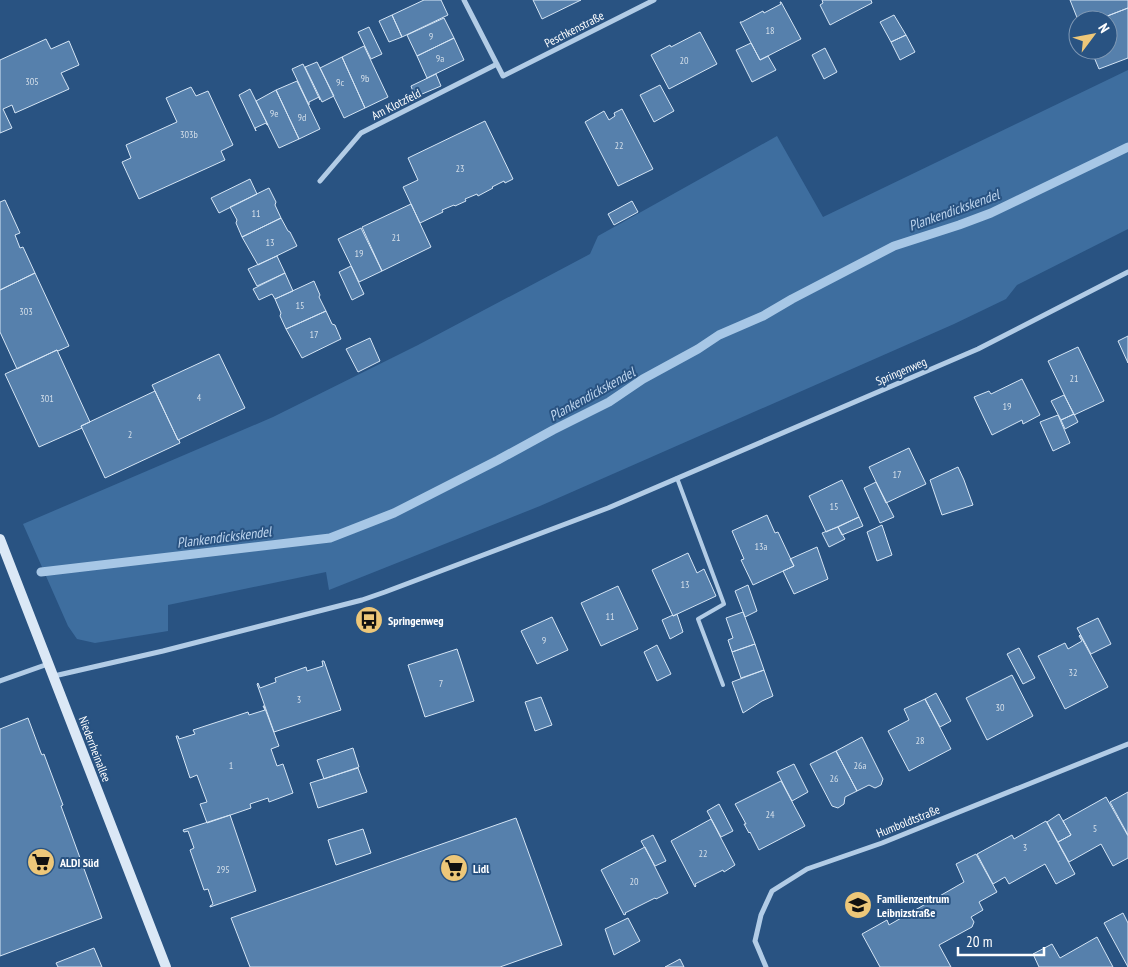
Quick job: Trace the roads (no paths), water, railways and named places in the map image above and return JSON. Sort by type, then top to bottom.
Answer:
[{"type":"main road","name":"Niederrheinallee","points":[[0,539],[166,967]]},
{"type":"street","points":[[464,0],[497,64]]},
{"type":"street","name":"Peschkenstraße","points":[[497,64],[504,76],[654,0]]},
{"type":"street","name":"Am Klotzfeld","points":[[320,181],[362,133],[497,64]]},
{"type":"street","name":"Springenweg","points":[[53,676],[163,651],[362,600],[608,508],[978,349],[1128,272]]},
{"type":"street","points":[[0,681],[49,664]]},
{"type":"street","name":"Humboldtstraße","points":[[766,967],[755,941],[761,915],[772,891],[807,869],[882,843],[1128,744]]},
{"type":"lane","points":[[677,478],[724,604],[698,619],[723,685]]},
{"type":"waterway","name":"Plankendickskendel","points":[[41,572],[330,538],[394,513],[609,402],[643,379],[698,349],[719,335],[763,316],[894,246],[991,213],[1128,147]]},
{"type":"place","name":"Springenweg","points":[[369,620]]},
{"type":"place","name":"ALDI Süd","points":[[41,862]]},
{"type":"place","name":"Lidl","points":[[454,868]]},
{"type":"place","name":"Familienzentrum Leibnizstraße","points":[[858,905]]}]
